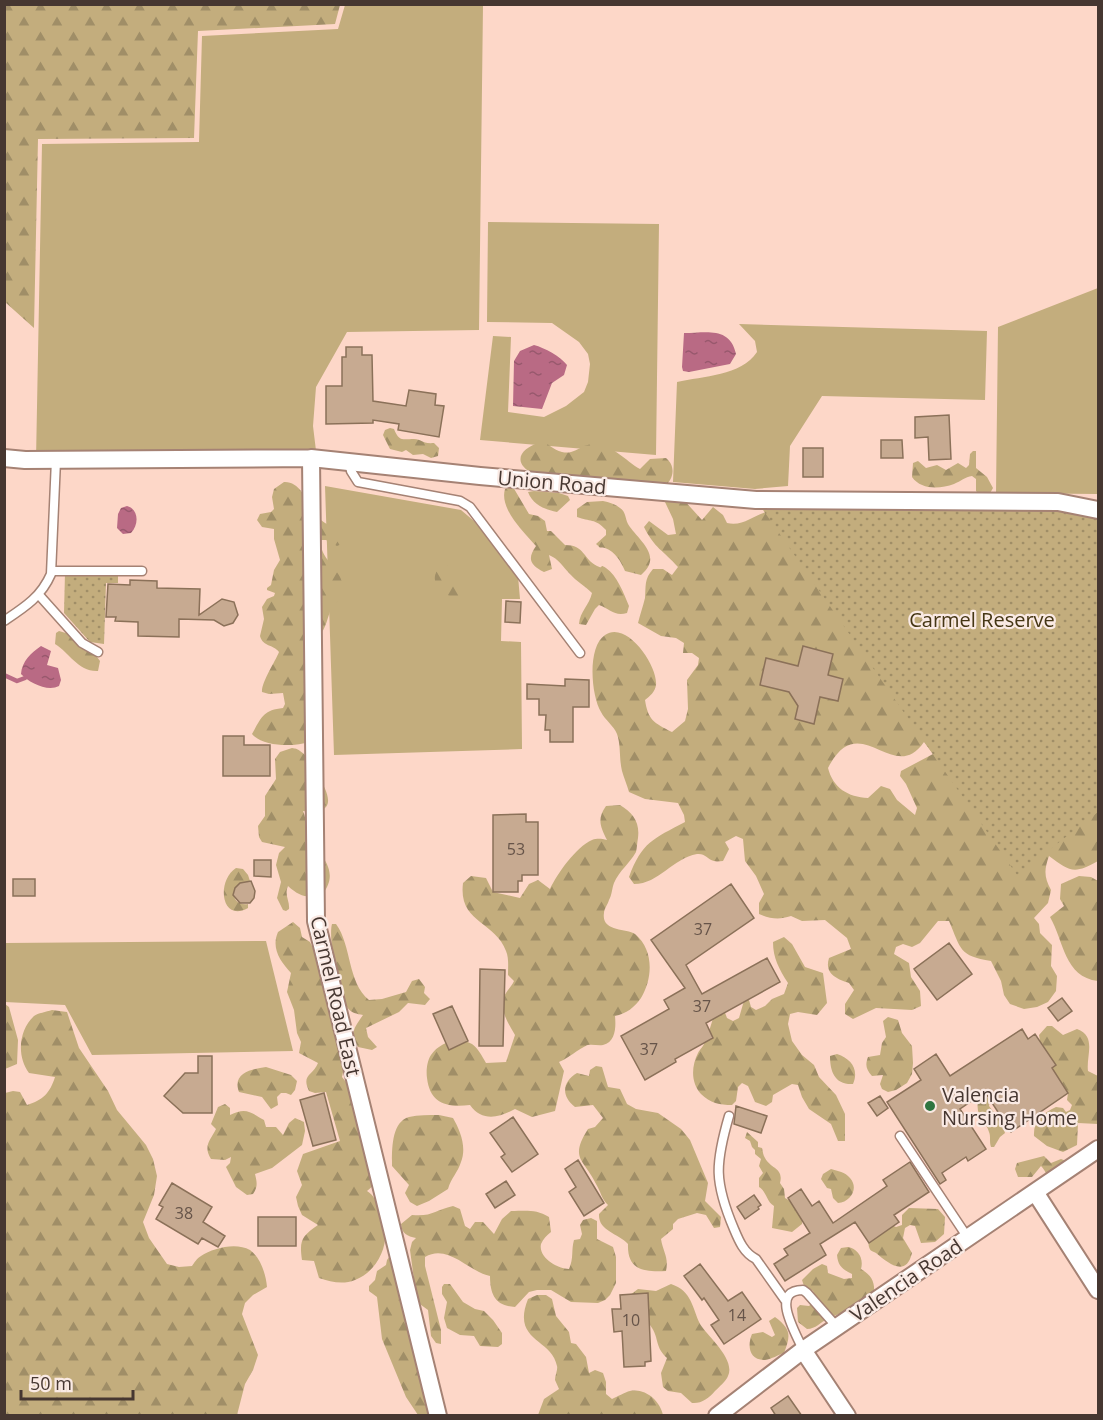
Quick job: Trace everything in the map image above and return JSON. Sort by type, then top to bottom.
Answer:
[{"type":"street","name":"Union Road","points":[[4,458],[311,458],[480,476],[756,500],[1058,502],[1098,510]]},
{"type":"street","name":"Carmel Road East","points":[[311,458],[316,921],[438,1416]]},
{"type":"street","name":"Valencia Road","points":[[717,1416],[803,1350],[1098,1149]]},
{"type":"street","points":[[1035,1192],[1098,1290]]},
{"type":"street","points":[[803,1350],[847,1416]]},
{"type":"lane","points":[[4,621],[39,595],[45,588],[52,571],[56,459]]},
{"type":"lane","points":[[349,462],[351,471],[358,482],[459,501],[470,507],[580,653]]},
{"type":"lane","points":[[52,571],[142,571]]},
{"type":"lane","points":[[39,595],[82,643],[98,652]]},
{"type":"lane","points":[[729,1116],[718,1164],[718,1185],[721,1197],[740,1242],[750,1256],[756,1259],[785,1300],[803,1350]]},
{"type":"lane","points":[[900,1136],[968,1238]]},
{"type":"lane","points":[[785,1300],[791,1292],[803,1290],[837,1327]]},
{"type":"green space","points":[[5,4],[340,5],[335,24],[198,31],[194,138],[38,139],[34,328],[5,302]]},
{"type":"green space","points":[[345,5],[483,5],[479,330],[347,332],[316,387],[313,426],[317,459],[36,460],[42,144],[199,142],[202,36],[338,29]]},
{"type":"green space","points":[[488,222],[659,224],[656,455],[480,440],[493,336],[511,337],[508,412],[544,417],[566,406],[584,392],[588,382],[590,364],[588,354],[579,342],[552,323],[487,322]]},
{"type":"green space","points":[[1098,288],[1098,494],[996,493],[998,327]]},
{"type":"green space","points":[[739,324],[987,331],[985,400],[822,396],[790,446],[788,486],[755,489],[673,482],[677,382],[721,374],[750,360],[757,352],[755,341]]},
{"type":"green space","points":[[394,429],[402,439],[417,439],[434,443],[439,448],[438,456],[431,458],[423,454],[413,455],[406,450],[402,452],[390,449],[383,435],[385,430]]},
{"type":"green space","points":[[541,442],[565,452],[600,444],[614,450],[640,469],[650,459],[666,458],[671,465],[672,476],[664,487],[534,474],[522,465],[521,456],[528,448]]},
{"type":"green space","points":[[973,451],[976,451],[976,468],[987,477],[993,488],[989,495],[980,496],[976,491],[976,479],[972,476],[943,487],[926,486],[912,477],[913,463],[918,461],[926,468],[937,465],[946,470],[958,463],[966,468]]},
{"type":"green space","points":[[284,482],[300,489],[317,516],[340,534],[344,543],[337,546],[321,540],[324,555],[338,574],[343,588],[318,637],[309,742],[295,745],[271,744],[252,734],[263,716],[283,708],[285,704],[283,693],[262,692],[279,652],[261,640],[264,619],[262,607],[267,599],[274,596],[275,593],[267,588],[271,585],[274,570],[280,560],[274,539],[274,529],[262,527],[257,520],[260,514],[271,512],[274,509],[272,497],[274,489]]},
{"type":"green space","points":[[325,486],[461,510],[474,521],[518,576],[520,599],[502,599],[501,641],[521,642],[522,749],[334,755]]},
{"type":"green space","points":[[513,487],[529,514],[545,521],[547,531],[551,531],[565,545],[576,547],[592,563],[604,567],[614,575],[629,606],[627,613],[616,613],[599,605],[586,625],[579,624],[592,593],[549,555],[552,569],[544,572],[533,564],[531,555],[536,546],[514,520],[504,497],[505,489]]},
{"type":"green space","points":[[528,492],[559,493],[568,496],[570,500],[557,512],[552,511],[533,500]]},
{"type":"green space","points":[[672,497],[682,498],[702,520],[713,507],[723,515],[727,523],[734,524],[773,511],[1098,525],[1098,861],[1077,870],[1067,868],[1049,856],[1046,865],[1047,881],[1051,890],[1048,903],[1034,918],[1039,924],[1040,933],[1052,945],[1051,966],[1057,976],[1056,991],[1048,1002],[1024,1009],[1010,1004],[1004,995],[1001,981],[991,961],[967,954],[959,945],[949,921],[938,921],[920,943],[912,947],[903,944],[896,947],[894,954],[909,963],[911,977],[920,991],[921,1006],[912,1010],[876,1008],[853,1019],[845,1014],[845,1004],[854,990],[849,983],[833,975],[828,968],[829,958],[851,949],[847,938],[825,920],[802,921],[791,916],[775,918],[759,914],[759,903],[764,894],[756,876],[745,861],[743,839],[736,836],[725,842],[729,849],[723,861],[714,861],[702,854],[688,856],[659,876],[634,884],[629,877],[644,849],[657,838],[685,822],[684,815],[678,803],[645,799],[629,792],[622,771],[617,734],[601,712],[595,694],[593,660],[599,641],[605,635],[614,632],[631,639],[647,657],[655,677],[655,690],[645,700],[650,717],[672,732],[685,721],[688,709],[687,680],[698,665],[699,658],[692,653],[683,653],[684,643],[676,638],[661,636],[638,623],[650,573],[653,569],[663,569],[672,575],[678,567],[655,545],[644,527],[649,521],[668,535],[676,534],[673,519],[665,502]],"holes":[[[924,742],[933,754],[901,771],[900,776],[917,808],[915,815],[897,800],[890,789],[881,786],[868,798],[854,796],[842,790],[830,775],[828,768],[840,751],[852,744],[864,744],[888,754],[900,756],[912,753]]]},
{"type":"green space","name":"Carmel Reserve","points":[[756,500],[1098,510],[1098,812],[1017,875]]},
{"type":"green space","points":[[603,501],[614,504],[622,510],[628,524],[647,548],[650,561],[641,575],[625,571],[615,555],[596,544],[606,535],[606,530],[602,526],[577,517],[577,509],[587,502]]},
{"type":"green space","points":[[446,564],[455,572],[464,589],[463,595],[457,598],[443,592],[435,582],[435,574]]},
{"type":"green space","points":[[65,573],[118,575],[118,583],[106,583],[104,644],[90,642],[64,613]]},
{"type":"green space","points":[[59,631],[69,634],[80,647],[97,657],[100,661],[98,671],[80,665],[55,644],[56,633]]},
{"type":"green space","points":[[292,748],[299,750],[308,758],[328,796],[326,807],[322,810],[303,811],[310,838],[325,860],[330,876],[322,895],[304,896],[288,886],[289,909],[286,911],[283,910],[277,898],[281,882],[276,865],[279,853],[285,847],[262,842],[258,826],[265,816],[265,796],[276,779],[275,759],[280,752]]},
{"type":"green space","points":[[620,805],[629,811],[637,823],[637,849],[614,883],[604,911],[604,919],[610,926],[635,934],[646,948],[650,964],[648,982],[641,998],[630,1010],[615,1016],[614,1033],[610,1041],[601,1045],[586,1046],[559,1062],[564,1071],[555,1111],[532,1117],[515,1109],[503,1115],[491,1117],[480,1114],[470,1105],[454,1106],[441,1102],[432,1093],[427,1078],[428,1063],[434,1051],[449,1042],[461,1041],[472,1044],[486,1063],[506,1062],[515,1035],[503,1009],[504,998],[514,981],[508,975],[507,954],[501,941],[478,921],[466,906],[463,883],[471,876],[486,878],[493,892],[520,898],[529,884],[538,880],[550,889],[562,869],[580,848],[592,840],[607,840],[601,827],[601,815],[606,806]]},
{"type":"green space","points":[[236,868],[243,869],[251,884],[240,883],[234,890],[234,897],[239,903],[248,904],[248,908],[239,911],[232,910],[224,899],[226,882]]},
{"type":"green space","points":[[1079,876],[1091,877],[1098,881],[1098,981],[1078,973],[1072,965],[1050,917],[1064,906],[1060,899],[1061,884]]},
{"type":"green space","points":[[293,922],[300,928],[302,937],[310,942],[316,954],[345,1063],[342,1077],[353,1098],[356,1123],[362,1128],[374,1185],[367,1191],[380,1209],[386,1229],[383,1250],[373,1268],[355,1280],[342,1283],[319,1278],[314,1261],[302,1260],[303,1239],[318,1225],[302,1215],[298,1206],[296,1197],[302,1185],[297,1171],[303,1154],[340,1141],[326,1092],[309,1091],[307,1085],[307,1078],[318,1063],[299,1053],[301,1042],[297,1033],[294,1010],[287,992],[291,973],[280,959],[276,949],[278,932]]},
{"type":"green space","points":[[332,924],[336,924],[341,933],[357,984],[369,1000],[406,992],[412,981],[419,979],[425,987],[424,993],[430,999],[425,1005],[408,1003],[399,1012],[366,1028],[368,1037],[377,1047],[372,1050],[358,1047],[354,1037],[354,1030],[363,1015],[349,1009],[340,992],[333,953]]},
{"type":"green space","points":[[784,937],[792,944],[805,967],[823,973],[827,1003],[817,1015],[798,1012],[790,1014],[788,1024],[792,1041],[802,1055],[814,1065],[819,1077],[836,1095],[845,1114],[845,1141],[838,1141],[831,1124],[809,1109],[798,1085],[792,1084],[773,1095],[772,1102],[766,1106],[755,1102],[748,1086],[742,1083],[738,1087],[736,1101],[732,1105],[708,1100],[695,1085],[693,1069],[696,1058],[710,1029],[716,1009],[724,1010],[727,1018],[733,1021],[739,1018],[745,997],[749,1000],[751,1007],[756,1010],[784,994],[788,983],[777,963],[773,942]]},
{"type":"green space","points":[[266,941],[293,1051],[92,1055],[65,1005],[5,1002],[5,943]]},
{"type":"green space","points":[[5,1004],[9,1007],[18,1040],[17,1064],[5,1069]]},
{"type":"green space","points":[[52,1010],[67,1012],[79,1048],[108,1091],[117,1110],[146,1145],[153,1159],[157,1176],[154,1195],[143,1222],[149,1238],[167,1264],[179,1267],[192,1266],[200,1257],[212,1251],[238,1246],[250,1250],[262,1267],[267,1287],[245,1303],[242,1314],[258,1355],[245,1384],[237,1415],[5,1415],[5,1093],[20,1092],[27,1105],[42,1098],[51,1087],[55,1077],[29,1073],[22,1059],[21,1044],[25,1029],[34,1016]]},
{"type":"green space","points":[[888,1017],[898,1020],[902,1033],[912,1046],[913,1063],[912,1074],[907,1083],[888,1092],[882,1089],[880,1084],[883,1075],[872,1076],[866,1065],[868,1057],[880,1055],[882,1043],[886,1037],[883,1021]]},
{"type":"green space","points":[[1047,1026],[1052,1026],[1063,1035],[1077,1029],[1083,1032],[1089,1041],[1088,1071],[1098,1076],[1098,1124],[1078,1123],[1077,1145],[1063,1152],[1047,1146],[1034,1136],[1035,1126],[1043,1115],[1056,1107],[1063,1108],[1066,1112],[1072,1105],[1067,1100],[1068,1093],[1052,1068],[1055,1065],[1040,1041],[1039,1035]]},
{"type":"green space","points":[[837,1054],[847,1059],[853,1066],[855,1079],[853,1084],[842,1082],[835,1076],[830,1056]]},
{"type":"green space","points":[[596,1066],[602,1067],[608,1087],[620,1089],[627,1104],[636,1109],[658,1113],[681,1129],[690,1140],[708,1183],[705,1201],[721,1217],[720,1227],[714,1228],[706,1215],[697,1213],[678,1219],[673,1224],[673,1229],[661,1239],[666,1258],[666,1271],[638,1268],[630,1259],[628,1244],[605,1228],[600,1220],[599,1214],[608,1205],[583,1164],[579,1153],[582,1139],[588,1129],[595,1127],[603,1118],[593,1105],[575,1107],[567,1098],[565,1089],[568,1081],[577,1073],[589,1076],[590,1070]]},
{"type":"green space","points":[[266,1067],[291,1075],[297,1081],[291,1095],[281,1093],[277,1097],[278,1105],[271,1109],[262,1097],[239,1092],[238,1086],[238,1080],[244,1073]]},
{"type":"green space","points":[[984,1096],[990,1099],[989,1106],[1001,1121],[1005,1133],[994,1147],[991,1147],[988,1128],[978,1111],[978,1101]]},
{"type":"green space","points":[[225,1104],[230,1108],[230,1115],[240,1111],[251,1113],[264,1120],[266,1127],[276,1127],[283,1135],[289,1123],[295,1118],[304,1122],[302,1145],[272,1168],[255,1174],[257,1184],[253,1194],[247,1195],[236,1187],[226,1167],[231,1157],[225,1160],[211,1159],[208,1151],[208,1144],[216,1129],[211,1124],[218,1107]]},
{"type":"green space","points":[[439,1115],[453,1118],[462,1139],[463,1156],[448,1189],[417,1206],[410,1202],[405,1193],[409,1185],[392,1166],[394,1138],[403,1120],[416,1116]]},
{"type":"green space","points":[[747,1132],[758,1142],[758,1147],[762,1148],[768,1162],[779,1171],[785,1198],[792,1202],[803,1215],[802,1224],[792,1232],[772,1228],[774,1206],[759,1187],[759,1178],[763,1173],[759,1166],[761,1159],[755,1154],[750,1141],[745,1138]]},
{"type":"green space","points":[[1044,1156],[1051,1163],[1061,1159],[1066,1161],[1070,1178],[1062,1185],[1050,1180],[1041,1166],[1032,1177],[1018,1177],[1015,1169],[1017,1163]]},
{"type":"green space","points":[[831,1169],[846,1174],[853,1182],[852,1194],[843,1202],[838,1203],[833,1198],[831,1189],[827,1188],[821,1179],[823,1174]]},
{"type":"green space","points":[[453,1206],[460,1209],[465,1226],[470,1229],[475,1222],[483,1222],[494,1234],[502,1219],[511,1211],[544,1214],[549,1217],[551,1232],[541,1244],[543,1254],[555,1265],[569,1269],[574,1240],[580,1239],[582,1234],[580,1225],[583,1220],[591,1218],[597,1221],[597,1239],[613,1247],[616,1257],[616,1283],[610,1295],[598,1303],[571,1302],[551,1290],[537,1290],[529,1292],[515,1307],[508,1306],[495,1298],[490,1276],[450,1256],[434,1254],[425,1257],[425,1266],[441,1330],[441,1344],[436,1343],[431,1336],[428,1310],[417,1302],[410,1250],[416,1238],[406,1234],[401,1224],[412,1215],[429,1214]]},
{"type":"green space","points":[[909,1208],[938,1209],[945,1217],[944,1234],[935,1242],[921,1243],[915,1226],[910,1225],[905,1228],[903,1238],[912,1253],[906,1265],[901,1267],[891,1264],[871,1250],[869,1241],[870,1238],[891,1225],[896,1227],[902,1225],[902,1215]]},
{"type":"green space","points":[[848,1247],[859,1255],[862,1261],[861,1269],[872,1279],[874,1293],[852,1308],[807,1329],[798,1322],[797,1308],[800,1305],[809,1306],[816,1300],[813,1291],[804,1286],[802,1280],[822,1264],[827,1266],[828,1273],[844,1279],[852,1278],[852,1274],[843,1269],[838,1262],[837,1255],[841,1248]]},
{"type":"green space","points":[[392,1253],[444,1415],[418,1415],[406,1397],[382,1339],[377,1297],[369,1291],[369,1286],[375,1280],[377,1271],[386,1265]]},
{"type":"green space","points":[[444,1284],[450,1284],[463,1302],[484,1311],[493,1320],[502,1333],[502,1344],[498,1347],[480,1346],[474,1336],[460,1335],[447,1328],[444,1318],[447,1302],[442,1294]]},
{"type":"green space","points":[[671,1284],[687,1295],[700,1324],[720,1348],[728,1362],[726,1380],[710,1396],[699,1403],[692,1403],[681,1393],[668,1391],[663,1387],[661,1373],[667,1358],[652,1328],[630,1295],[638,1289],[656,1291]]},
{"type":"green space","points":[[537,1295],[546,1295],[552,1299],[556,1316],[569,1332],[571,1343],[576,1344],[586,1357],[589,1373],[595,1370],[603,1373],[606,1394],[612,1399],[630,1391],[647,1394],[659,1405],[663,1415],[538,1415],[544,1399],[559,1389],[555,1380],[557,1368],[554,1357],[528,1332],[525,1324],[524,1313],[528,1299]]},
{"type":"green space","points":[[775,1317],[784,1325],[788,1333],[784,1353],[765,1360],[756,1358],[750,1348],[752,1334],[763,1332],[772,1337],[775,1335],[769,1321]]},
{"type":"water","points":[[709,332],[723,335],[733,345],[736,354],[730,364],[689,372],[683,371],[684,333]]},
{"type":"water","points":[[534,345],[552,353],[567,365],[564,375],[552,383],[542,409],[513,406],[514,361],[520,351]]},
{"type":"water","points":[[127,506],[134,510],[137,518],[134,530],[123,534],[117,528],[118,514],[121,508]]},
{"type":"water","points":[[41,646],[51,651],[47,665],[58,668],[61,680],[59,686],[55,688],[39,686],[21,674],[28,658]]},
{"type":"building","points":[[346,347],[362,347],[362,355],[372,355],[373,401],[406,406],[409,390],[436,394],[435,405],[444,406],[439,437],[398,430],[399,424],[373,420],[373,423],[326,424],[326,386],[342,386],[342,357],[346,357]]},
{"type":"building","points":[[949,415],[951,459],[929,460],[928,437],[915,438],[915,417]]},
{"type":"building","points":[[881,440],[902,440],[903,458],[881,458]]},
{"type":"building","points":[[803,448],[823,448],[823,477],[803,477]]},
{"type":"building","points":[[130,580],[157,581],[157,588],[200,589],[199,615],[222,599],[234,602],[238,615],[233,623],[224,626],[214,620],[179,619],[179,637],[138,636],[138,622],[115,621],[116,617],[106,617],[108,584],[130,585]]},
{"type":"building","points":[[506,601],[521,602],[520,623],[505,622]]},
{"type":"building","points":[[803,646],[833,654],[828,675],[843,679],[838,701],[820,697],[814,724],[795,719],[798,706],[789,692],[760,685],[766,658],[798,666]]},
{"type":"building","points":[[565,679],[589,680],[589,707],[573,707],[573,742],[550,742],[550,730],[545,730],[546,715],[539,715],[539,699],[527,699],[527,684],[565,686]]},
{"type":"building","points":[[223,736],[244,736],[244,745],[270,745],[270,776],[223,776]]},
{"type":"building","points":[[526,814],[526,822],[538,822],[538,875],[522,875],[522,881],[518,881],[518,892],[493,892],[493,815]]},
{"type":"building","points":[[254,860],[271,860],[271,877],[254,876]]},
{"type":"building","points":[[13,879],[35,879],[35,896],[13,896]]},
{"type":"building","points":[[251,881],[255,891],[254,898],[250,903],[240,903],[233,895],[235,888],[240,883]]},
{"type":"building","points":[[731,884],[754,918],[686,965],[702,994],[767,958],[780,982],[706,1023],[713,1038],[675,1059],[676,1062],[645,1080],[621,1036],[669,1009],[664,1000],[685,988],[651,940]]},
{"type":"building","points":[[949,943],[972,974],[937,1000],[914,969]]},
{"type":"building","points":[[480,969],[505,970],[503,1046],[479,1046]]},
{"type":"building","points":[[1062,998],[1072,1011],[1058,1021],[1048,1008]]},
{"type":"building","points":[[452,1006],[468,1041],[449,1050],[433,1014]]},
{"type":"building","name":"Valencia Nursing Home","points":[[1022,1029],[1028,1039],[1035,1034],[1056,1065],[1052,1068],[1068,1093],[1011,1132],[985,1092],[960,1109],[986,1149],[968,1161],[966,1157],[942,1173],[946,1180],[940,1184],[887,1102],[921,1080],[914,1069],[936,1054],[950,1076]]},
{"type":"building","points":[[198,1056],[212,1056],[212,1113],[183,1113],[164,1096],[185,1073],[198,1073]]},
{"type":"building","points":[[324,1093],[336,1140],[313,1146],[300,1100]]},
{"type":"building","name":"Valencia Nursing Home","points":[[880,1096],[888,1108],[877,1116],[868,1103]]},
{"type":"building","points":[[736,1106],[767,1116],[761,1133],[734,1124]]},
{"type":"building","points":[[513,1117],[538,1154],[512,1172],[501,1157],[505,1154],[490,1133]]},
{"type":"building","points":[[578,1160],[604,1203],[584,1216],[569,1192],[576,1187],[565,1169]]},
{"type":"building","points":[[910,1162],[929,1192],[894,1215],[899,1222],[869,1243],[855,1222],[820,1244],[826,1255],[785,1281],[774,1264],[788,1255],[784,1249],[810,1233],[788,1198],[801,1189],[812,1206],[819,1201],[833,1223],[887,1186],[883,1180]]},
{"type":"building","points":[[506,1181],[515,1195],[495,1208],[486,1194]]},
{"type":"building","points":[[172,1183],[212,1207],[203,1222],[225,1236],[218,1247],[202,1238],[198,1244],[156,1219],[163,1207],[159,1205]]},
{"type":"building","points":[[754,1195],[761,1205],[745,1219],[737,1207]]},
{"type":"building","points":[[258,1217],[296,1217],[296,1246],[258,1246]]},
{"type":"building","points":[[700,1264],[728,1301],[742,1292],[761,1319],[724,1344],[711,1325],[719,1320],[704,1298],[702,1300],[684,1276]]},
{"type":"building","points":[[648,1293],[651,1361],[645,1362],[645,1366],[624,1367],[622,1331],[614,1332],[612,1309],[621,1309],[620,1295]]},
{"type":"building","points":[[788,1396],[802,1416],[776,1416],[771,1408]]},
{"type":"waterway","points":[[4,675],[17,681],[25,678]]},
{"type":"place","name":"Valencia Nursing Home","points":[[930,1106]]}]
